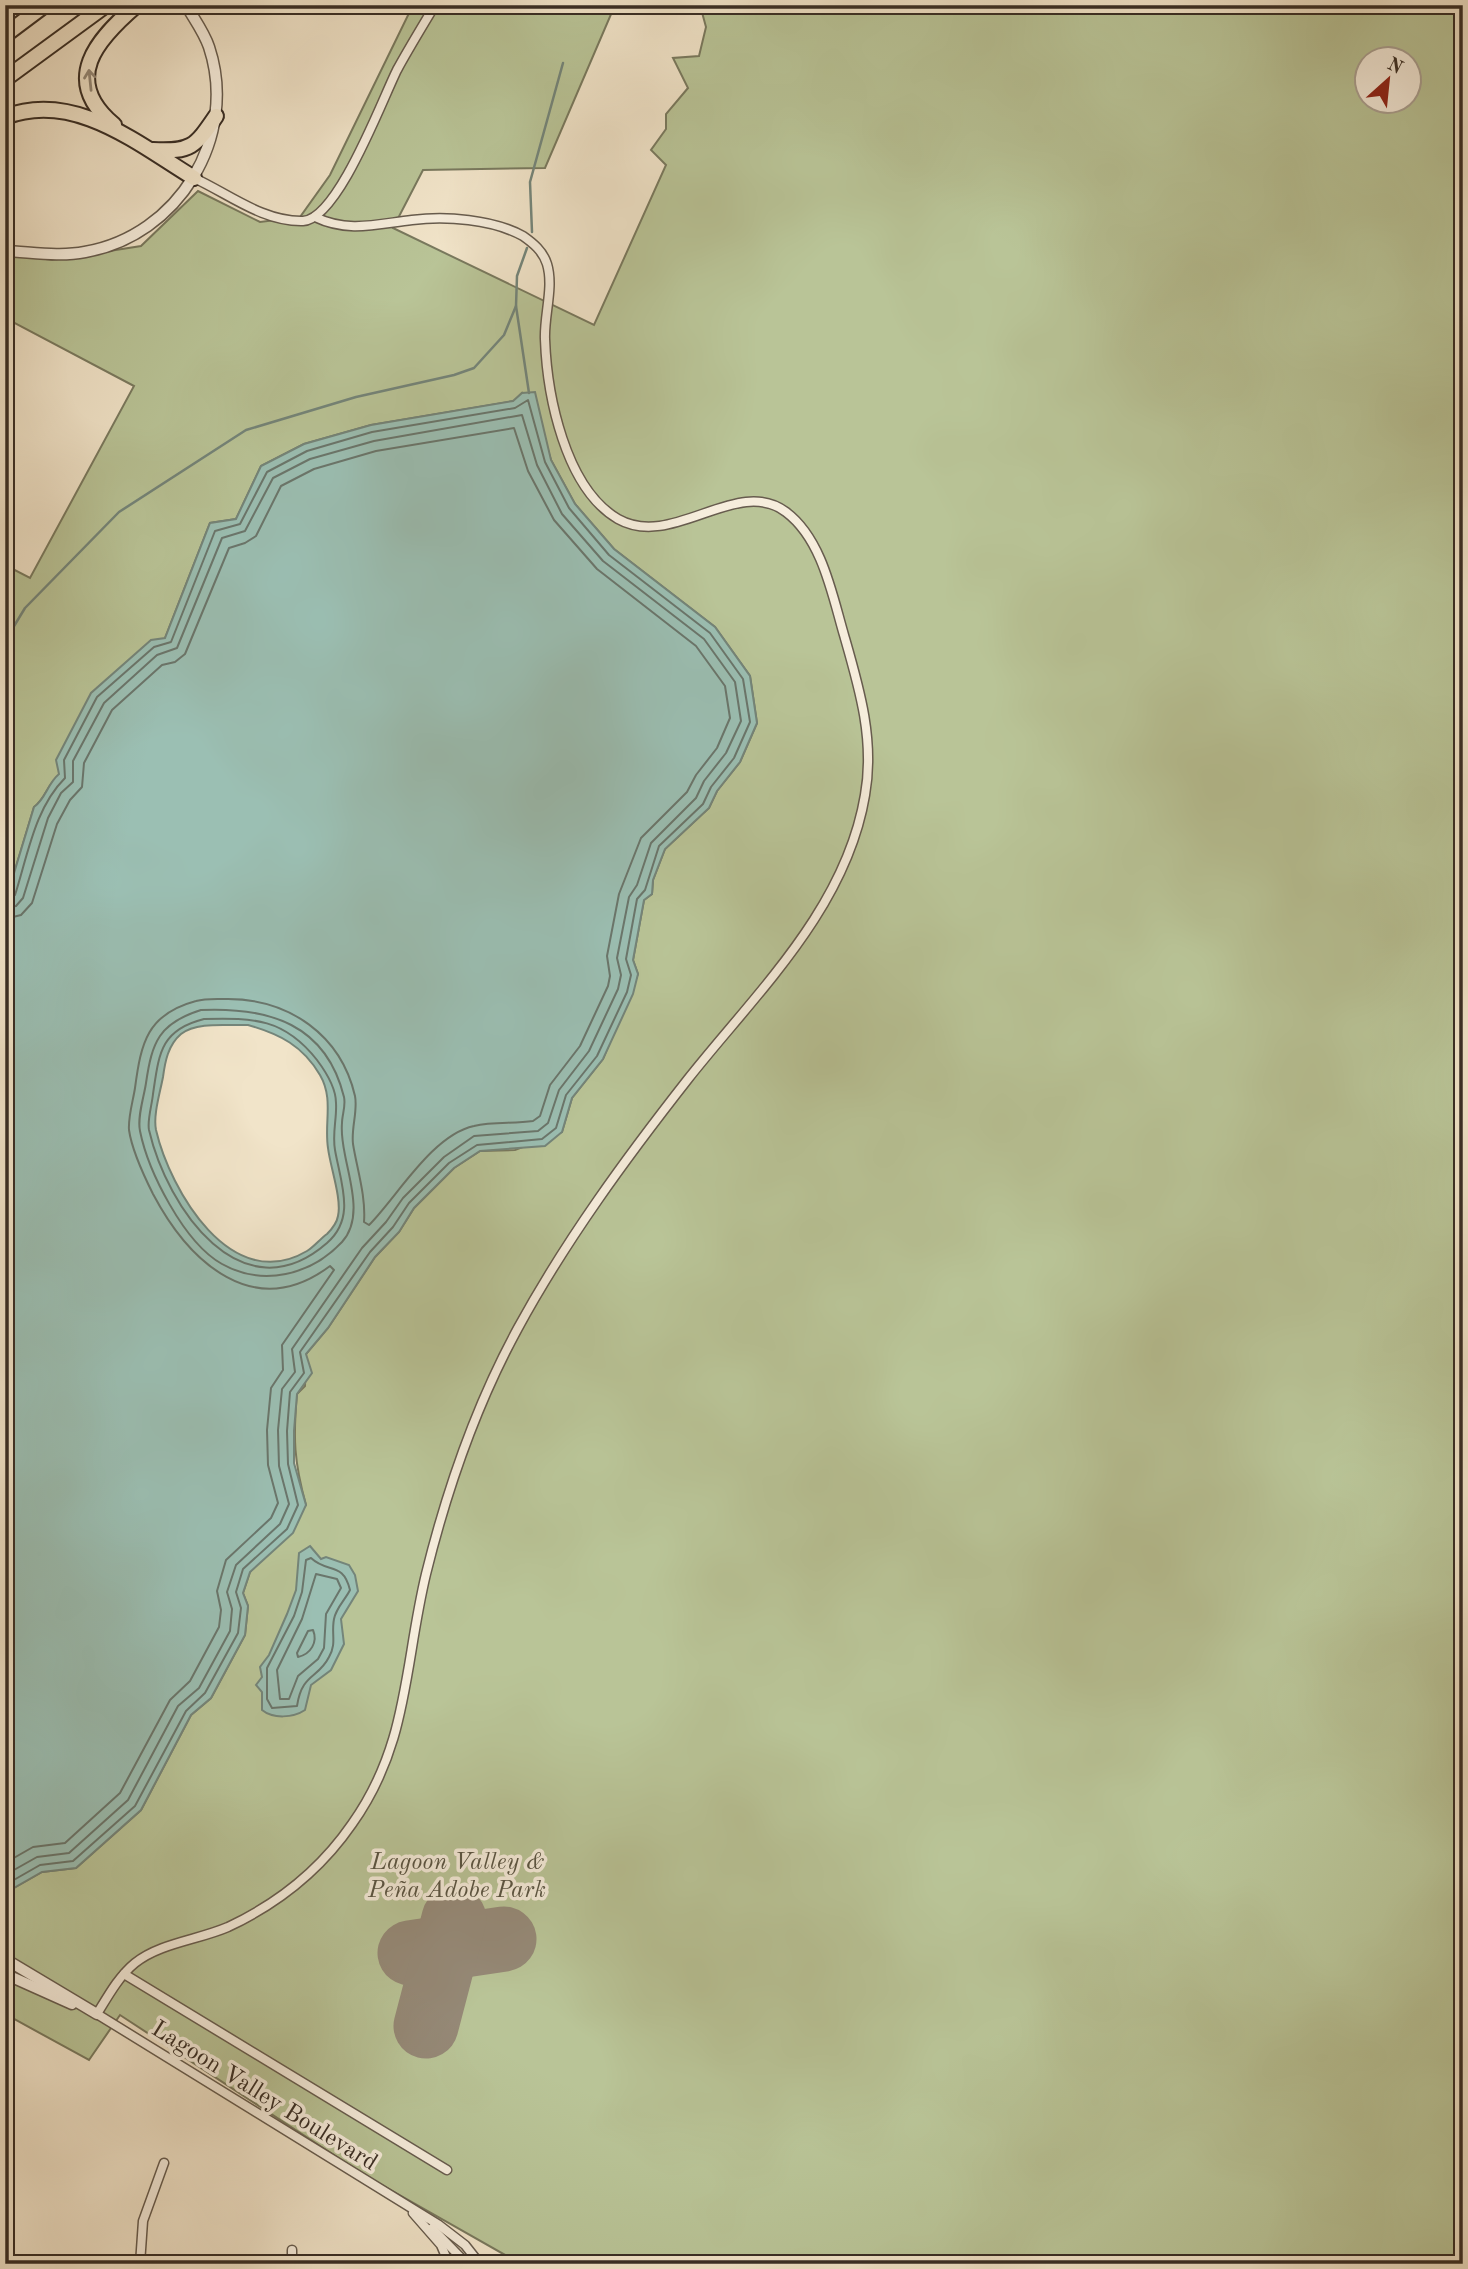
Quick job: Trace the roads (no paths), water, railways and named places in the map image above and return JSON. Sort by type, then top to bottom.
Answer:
[{"type":"highway","points":[[5,35],[45,5]]},
{"type":"highway","points":[[5,79],[106,5]]},
{"type":"highway","points":[[125,135],[102,115],[93,100],[88,67],[94,48],[102,36],[137,5]]},
{"type":"highway","points":[[5,117],[42,109],[65,110],[125,135],[194,178]]},
{"type":"highway","points":[[149,149],[179,152],[194,146],[216,116]]},
{"type":"street","points":[[5,251],[60,254],[86,252],[130,236],[160,217],[181,197],[206,154],[216,116],[216,80],[209,47],[186,5]]},
{"type":"street","points":[[194,178],[248,208],[279,218],[305,221],[314,217],[334,197],[348,175],[397,71],[435,5]]},
{"type":"street","points":[[97,2014],[124,1974],[148,1955],[224,1928],[269,1904],[321,1862],[358,1817],[381,1776],[400,1722],[423,1589],[443,1510],[480,1409],[510,1344],[547,1277],[597,1202],[672,1100],[764,989],[802,936],[844,862],[861,814],[868,775],[869,749],[863,706],[848,649],[821,563],[802,527],[782,509],[760,500],[674,523],[653,527],[635,525],[620,520],[605,509],[584,483],[571,460],[550,388],[544,335],[549,278],[547,264],[539,248],[502,227],[453,219],[422,219],[358,228],[333,226],[314,217]]},
{"type":"street","points":[[5,1959],[97,2014]]},
{"type":"street","points":[[5,1974],[97,2014]]},
{"type":"street","points":[[124,1974],[447,2170]]},
{"type":"street","name":"Lagoon Valley Boulevard","points":[[97,2014],[452,2234],[480,2264]]},
{"type":"street","points":[[140,2264],[143,2221],[164,2163]]},
{"type":"street","name":"Lagoon Valley Boulevard","points":[[411,2211],[446,2241],[467,2264]]},
{"type":"street","name":"Lagoon Valley Boulevard","points":[[421,2221],[440,2245],[449,2264]]},
{"type":"street","points":[[292,2250],[292,2264]]},
{"type":"water","points":[[535,392],[551,460],[575,504],[614,549],[715,627],[750,676],[757,723],[740,762],[717,791],[709,808],[665,849],[653,880],[652,894],[644,900],[633,960],[638,974],[633,994],[603,1059],[572,1098],[562,1132],[545,1146],[480,1151],[454,1168],[414,1208],[399,1232],[375,1257],[328,1328],[306,1354],[312,1373],[297,1394],[294,1463],[306,1505],[293,1533],[250,1572],[243,1593],[248,1606],[245,1635],[211,1698],[191,1715],[141,1810],[76,1868],[42,1872],[5,1893],[5,903],[34,807],[59,774],[56,760],[91,693],[151,640],[165,638],[210,523],[236,519],[261,466],[304,444],[371,425],[513,401],[522,393]],"holes":[[[213,1025],[248,1025],[290,1042],[306,1056],[324,1084],[328,1102],[328,1148],[339,1209],[334,1226],[327,1234],[307,1251],[279,1261],[253,1260],[230,1248],[208,1230],[175,1181],[163,1154],[155,1124],[166,1060],[170,1048],[181,1034],[196,1027]]]},
{"type":"water","points":[[310,1546],[321,1559],[326,1557],[349,1565],[355,1575],[358,1591],[341,1619],[344,1644],[331,1670],[311,1685],[305,1710],[289,1716],[272,1715],[262,1710],[262,1692],[256,1685],[262,1677],[260,1667],[269,1655],[296,1590],[299,1553]]},
{"type":"waterway","points":[[532,232],[530,182],[563,63]]},
{"type":"waterway","points":[[5,641],[25,608],[119,512],[246,430],[356,397],[474,368],[504,335],[516,306],[517,276],[527,248]]},
{"type":"waterway","points":[[516,306],[529,393]]},
{"type":"park label","name":"Lagoon Valley & Peña Adobe Park","points":[[457,1875]]}]
